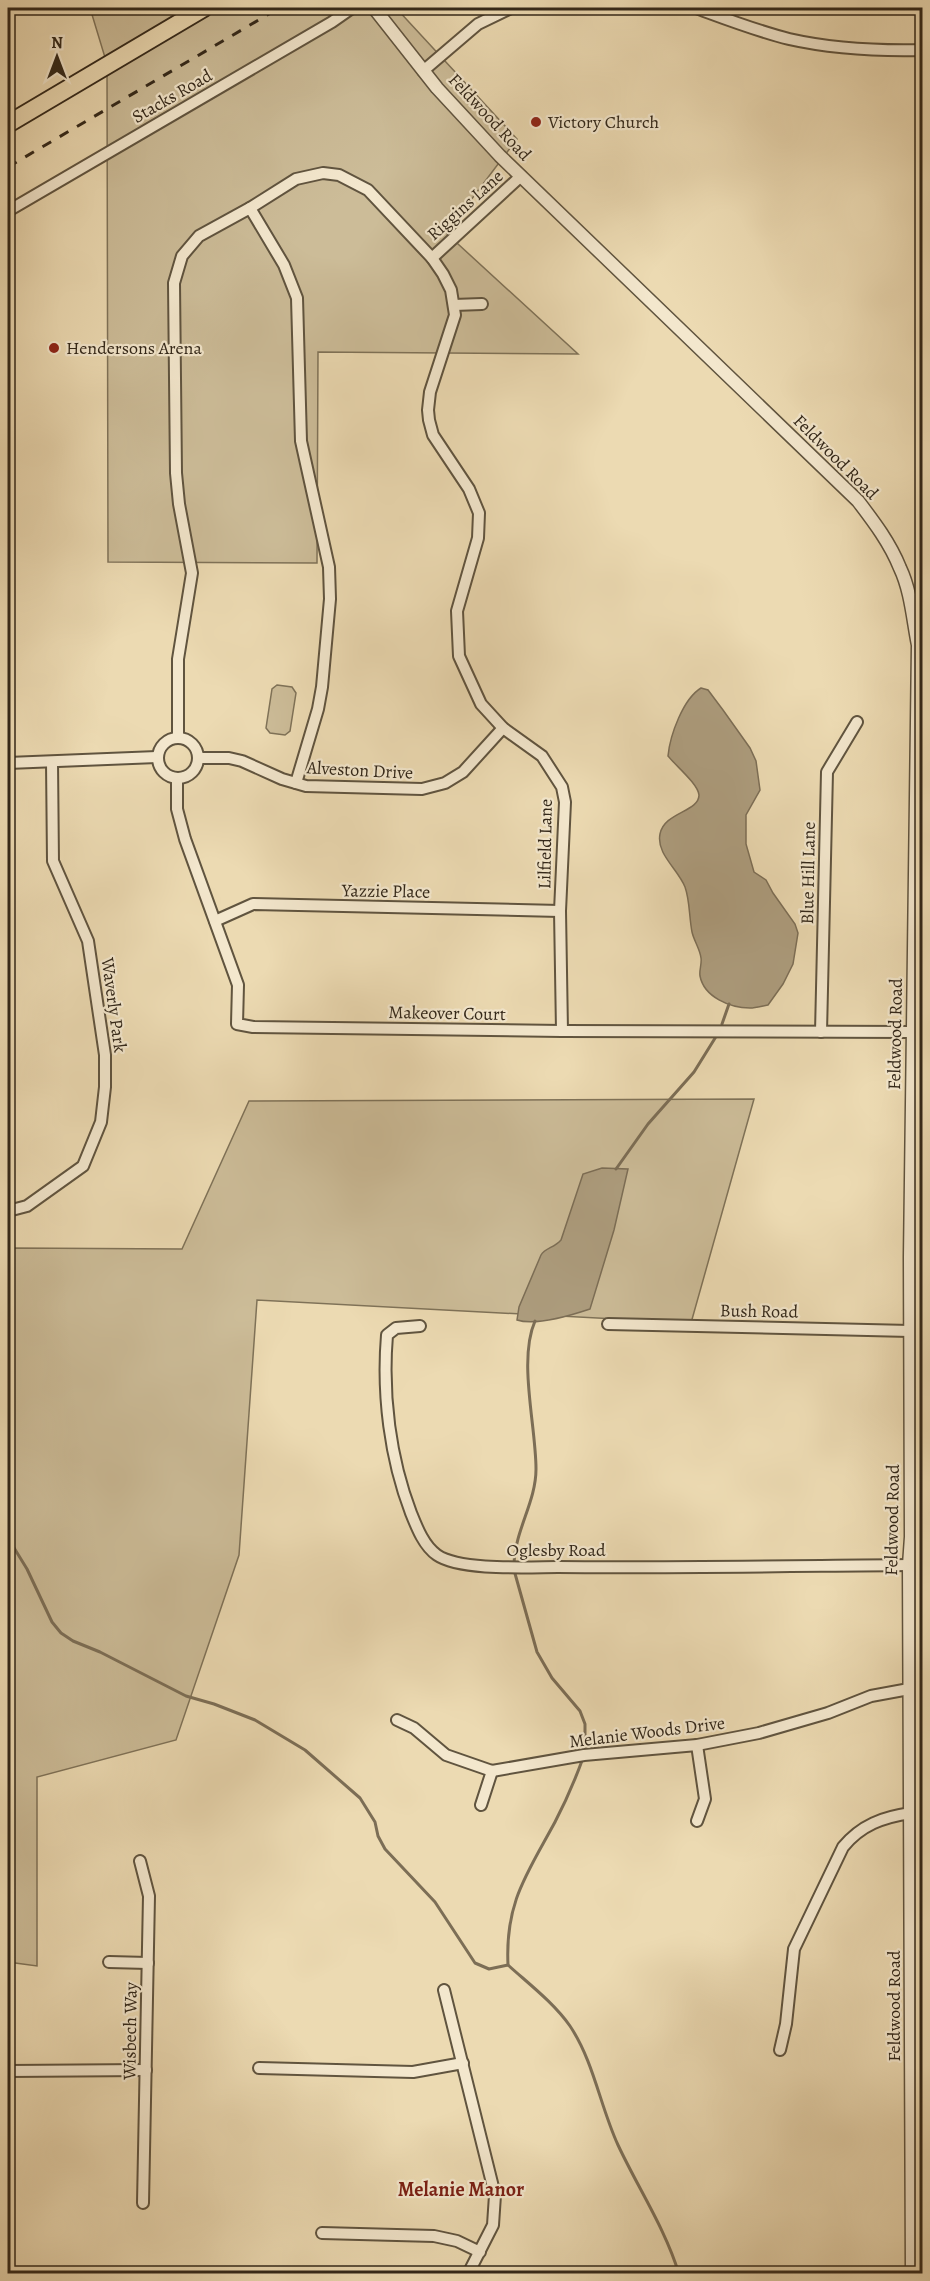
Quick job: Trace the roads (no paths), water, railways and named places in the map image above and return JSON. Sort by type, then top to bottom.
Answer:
[{"type":"main road","points":[[8,124],[204,8]]},
{"type":"street","name":"Stacks Road","points":[[8,211],[332,22],[352,8]]},
{"type":"street","name":"Feldwood Road","points":[[374,8],[423,71],[467,122],[858,501],[881,532],[901,568],[908,591],[920,645],[913,1032],[916,1257],[910,1331],[909,1689],[917,2020],[912,2274]]},
{"type":"street","points":[[423,71],[478,24],[511,8]]},
{"type":"street","points":[[696,8],[787,38],[832,47],[875,51],[922,50]]},
{"type":"street","points":[[178,737],[178,659],[192,573],[179,504],[176,473],[174,283],[182,256],[199,236],[296,179],[322,173],[339,175],[368,190],[432,258]]},
{"type":"street","name":"Riggins Lane","points":[[432,258],[521,176]]},
{"type":"street","points":[[250,208],[284,266],[297,298],[301,441],[329,567],[330,599],[322,687],[318,709],[296,783]]},
{"type":"street","name":"Lilfield Lane","points":[[432,258],[448,283],[454,305],[453,324],[433,380],[428,410],[433,435],[469,489],[479,513],[478,538],[457,611],[457,648],[462,667],[481,704],[503,728],[542,756],[562,786],[565,802],[560,911],[562,1031]]},
{"type":"street","points":[[454,305],[482,304]]},
{"type":"street","name":"Blue Hill Lane","points":[[821,1032],[827,772],[857,722]]},
{"type":"street","name":"Alveston Drive","points":[[198,758],[229,758],[242,761],[306,786],[422,789],[445,783],[463,772],[503,728]]},
{"type":"street","points":[[178,737],[190,741],[197,751],[198,758],[193,771],[177,778],[163,772],[157,757],[163,743],[178,737]]},
{"type":"street","points":[[8,763],[157,757]]},
{"type":"street","name":"Waverly Park","points":[[8,1211],[27,1206],[83,1166],[101,1122],[105,1087],[105,1055],[88,941],[53,861],[52,762]]},
{"type":"street","name":"Makeover Court","points":[[177,778],[177,809],[185,839],[238,985],[237,1024],[562,1031],[913,1032]]},
{"type":"street","name":"Yazzie Place","points":[[215,921],[253,904],[560,911]]},
{"type":"street","name":"Bush Road","points":[[608,1324],[910,1331]]},
{"type":"street","name":"Oglesby Road","points":[[420,1326],[396,1328],[387,1335],[388,1418],[400,1483],[416,1526],[426,1544],[437,1555],[450,1562],[490,1566],[595,1568],[909,1565]]},
{"type":"street","name":"Melanie Woods Drive","points":[[397,1720],[414,1728],[446,1755],[492,1771],[584,1755],[696,1745],[759,1733],[828,1713],[871,1696],[909,1689]]},
{"type":"street","points":[[696,1745],[705,1799],[697,1821]]},
{"type":"street","points":[[481,1805],[492,1771]]},
{"type":"street","points":[[780,2050],[786,2024],[794,1949],[843,1847],[865,1826],[888,1816],[911,1812]]},
{"type":"street","name":"Wisbech Way","points":[[140,1861],[149,1896],[143,2204]]},
{"type":"street","points":[[109,1962],[148,1963]]},
{"type":"street","points":[[444,1990],[495,2195],[493,2226],[468,2274]]},
{"type":"street","points":[[259,2068],[412,2072],[463,2063]]},
{"type":"street","points":[[8,2071],[146,2070]]},
{"type":"street","points":[[322,2233],[434,2236],[457,2241],[480,2252]]},
{"type":"waterway","points":[[722,1024],[729,1004]]},
{"type":"waterway","points":[[616,1169],[648,1124],[694,1072],[717,1035]]},
{"type":"waterway","points":[[514,1564],[518,1539],[535,1481],[535,1452],[528,1374],[530,1337],[535,1321]]},
{"type":"waterway","points":[[8,1538],[27,1569],[52,1622],[61,1633],[186,1696],[255,1720],[305,1750],[360,1798],[375,1822],[378,1836],[385,1849],[435,1902],[475,1963],[489,1969],[508,1965]]},
{"type":"waterway","points":[[514,1570],[537,1652],[552,1678],[580,1711],[585,1724],[585,1751]]},
{"type":"waterway","points":[[583,1758],[563,1806],[520,1889],[510,1923],[508,1965],[557,2009],[578,2040],[591,2069],[618,2145],[659,2224],[679,2274]]},
{"type":"railway","points":[[8,167],[279,8]]},
{"type":"place","name":"Victory Church","points":[[536,122]]},
{"type":"place","name":"Hendersons Arena","points":[[54,348]]},
{"type":"district","name":"Melanie Manor","points":[[461,2189]]}]
